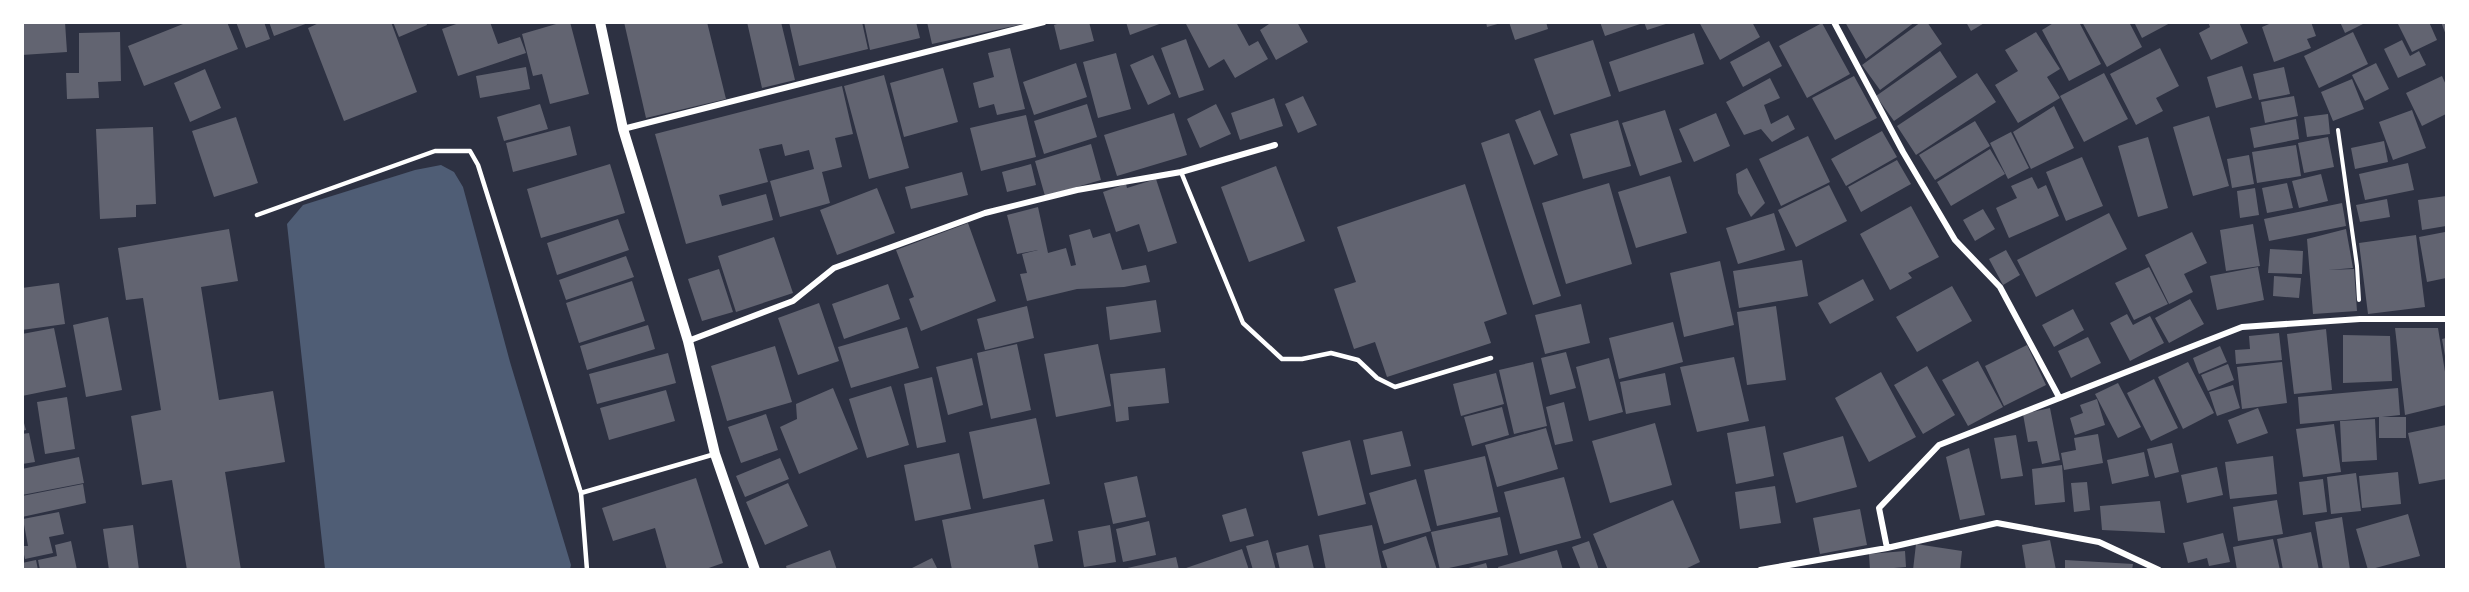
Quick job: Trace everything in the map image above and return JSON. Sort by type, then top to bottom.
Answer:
[{"type":"street","points":[[600,22],[623,129],[688,341],[715,454],[755,570]]},
{"type":"street","points":[[1834,22],[1899,143],[1955,240],[2000,287],[2059,398]]},
{"type":"street","points":[[623,129],[1040,23]]},
{"type":"street","points":[[688,341],[793,301],[834,268],[985,213],[1077,190],[1181,172],[1275,146]]},
{"type":"street","points":[[1887,548],[1879,508],[1940,445],[2242,327],[2360,319],[2446,319]]},
{"type":"street","points":[[1760,570],[1887,548],[1997,523],[2099,542],[2159,570]]},
{"type":"lane","points":[[257,215],[435,151],[470,151],[478,165],[581,494],[587,570]]},
{"type":"lane","points":[[1181,172],[1243,323],[1282,358],[1302,358],[1330,353],[1340,355],[1358,360],[1377,378],[1395,387],[1491,358]]},
{"type":"lane","points":[[581,494],[715,454]]},
{"type":"path","points":[[2338,130],[2357,266],[2360,319]]},
{"type":"water","points":[[441,165],[454,172],[463,187],[510,362],[571,565],[570,569],[325,569],[287,224],[303,205],[415,170]]},
{"type":"building","points":[[22,22],[65,22],[67,52],[22,55]]},
{"type":"building","points":[[188,22],[227,22],[238,49],[144,86],[128,46]]},
{"type":"building","points":[[236,22],[264,22],[270,39],[246,48]]},
{"type":"building","points":[[269,22],[308,22],[308,23],[274,36]]},
{"type":"building","points":[[321,22],[391,22],[417,92],[344,121],[308,28]]},
{"type":"building","points":[[393,22],[426,22],[427,25],[399,37]]},
{"type":"building","points":[[462,22],[490,22],[498,44],[520,37],[526,53],[458,76],[442,29]]},
{"type":"building","points":[[570,22],[589,94],[550,104],[542,74],[533,76],[522,34]]},
{"type":"building","points":[[624,22],[707,22],[726,99],[646,118]]},
{"type":"building","points":[[747,22],[781,22],[795,80],[762,88]]},
{"type":"building","points":[[789,22],[862,22],[868,49],[799,66]]},
{"type":"building","points":[[864,22],[916,22],[920,38],[870,50]]},
{"type":"building","points":[[927,22],[1027,22],[1027,23],[932,44]]},
{"type":"building","points":[[1063,22],[1089,22],[1094,41],[1060,50],[1054,25]]},
{"type":"building","points":[[1126,22],[1162,22],[1162,23],[1130,35]]},
{"type":"building","points":[[1189,22],[1236,22],[1249,46],[1258,41],[1268,59],[1235,78],[1224,59],[1209,68],[1186,24]]},
{"type":"building","points":[[1272,22],[1297,22],[1308,42],[1276,60],[1260,30]]},
{"type":"building","points":[[1486,22],[1501,22],[1501,23],[1487,27]]},
{"type":"building","points":[[1509,22],[1546,22],[1548,29],[1515,40]]},
{"type":"building","points":[[1600,22],[1643,22],[1643,23],[1605,36]]},
{"type":"building","points":[[1644,22],[1669,22],[1669,23],[1647,30]]},
{"type":"building","points":[[1699,22],[1752,22],[1760,37],[1720,60]]},
{"type":"building","points":[[1845,22],[1915,22],[1866,59]]},
{"type":"building","points":[[1921,22],[1927,22],[1942,44],[1880,90],[1862,65]]},
{"type":"building","points":[[1966,22],[1986,22],[1971,31]]},
{"type":"building","points":[[2055,22],[2079,22],[2101,64],[2069,81],[2042,30]]},
{"type":"building","points":[[2082,22],[2129,22],[2142,47],[2107,67]]},
{"type":"building","points":[[2134,22],[2172,22],[2142,38]]},
{"type":"building","points":[[2208,22],[2239,22],[2248,43],[2211,60],[2199,33],[2210,27]]},
{"type":"building","points":[[2274,22],[2311,22],[2316,36],[2307,39],[2311,48],[2274,62],[2262,27]]},
{"type":"building","points":[[2340,22],[2367,22],[2345,33]]},
{"type":"building","points":[[2397,22],[2429,22],[2437,40],[2412,52]]},
{"type":"building","points":[[2441,22],[2446,22],[2446,35]]},
{"type":"building","points":[[1822,23],[1850,74],[1807,98],[1779,46]]},
{"type":"building","points":[[120,32],[121,81],[98,82],[99,98],[67,99],[66,73],[79,73],[79,33]]},
{"type":"building","points":[[2036,32],[2060,69],[2047,77],[2060,98],[2018,123],[1995,85],[2018,71],[2005,50]]},
{"type":"building","points":[[2353,32],[2368,64],[2319,88],[2304,56]]},
{"type":"building","points":[[1694,33],[1704,64],[1619,92],[1609,62]]},
{"type":"building","points":[[1186,39],[1204,90],[1179,98],[1161,48]]},
{"type":"building","points":[[1593,40],[1611,96],[1554,115],[1534,59]]},
{"type":"building","points":[[2402,40],[2410,56],[2419,51],[2426,65],[2398,78],[2384,49]]},
{"type":"building","points":[[1769,41],[1782,66],[1743,87],[1730,62]]},
{"type":"building","points":[[1010,48],[1025,109],[997,115],[994,104],[979,108],[973,83],[994,77],[988,53]]},
{"type":"building","points":[[2160,48],[2179,86],[2156,98],[2163,111],[2136,125],[2110,74]]},
{"type":"building","points":[[1940,51],[1957,77],[1894,121],[1876,96]]},
{"type":"building","points":[[1116,53],[1131,109],[1098,118],[1083,62]]},
{"type":"building","points":[[1153,55],[1171,94],[1148,105],[1130,65]]},
{"type":"building","points":[[1076,63],[1087,97],[1034,115],[1023,82]]},
{"type":"building","points":[[2376,63],[2389,89],[2365,101],[2352,75]]},
{"type":"building","points":[[2242,66],[2252,98],[2216,108],[2207,77]]},
{"type":"building","points":[[526,67],[530,89],[480,98],[476,76]]},
{"type":"building","points":[[2284,67],[2290,94],[2259,100],[2253,74]]},
{"type":"building","points":[[943,68],[958,122],[904,137],[890,83]]},
{"type":"building","points":[[205,69],[221,108],[190,122],[174,83]]},
{"type":"building","points":[[1977,73],[1996,102],[1916,155],[1897,126]]},
{"type":"building","points":[[2104,73],[2128,119],[2084,142],[2060,96]]},
{"type":"building","points":[[884,75],[909,168],[869,179],[844,86]]},
{"type":"building","points":[[1854,76],[1877,118],[1835,140],[1812,98]]},
{"type":"building","points":[[2442,76],[2446,85],[2446,114],[2422,126],[2406,93]]},
{"type":"building","points":[[1770,78],[1780,98],[1764,105],[1771,124],[1788,115],[1795,129],[1772,142],[1761,129],[1744,135],[1726,102]]},
{"type":"building","points":[[2352,79],[2364,109],[2333,121],[2321,92]]},
{"type":"building","points":[[842,86],[853,134],[835,138],[842,167],[822,172],[830,203],[780,217],[770,181],[814,169],[809,150],[785,156],[782,144],[759,149],[768,182],[719,195],[722,206],[766,194],[773,220],[686,244],[655,134]]},
{"type":"building","points":[[1303,96],[1317,125],[1298,133],[1285,104]]},
{"type":"building","points":[[2294,96],[2298,116],[2265,123],[2261,102]]},
{"type":"building","points":[[1274,98],[1283,126],[1240,140],[1231,113]]},
{"type":"building","points":[[540,104],[548,129],[504,141],[497,117]]},
{"type":"building","points":[[1087,104],[1097,137],[1044,154],[1034,121]]},
{"type":"building","points":[[1216,104],[1231,134],[1200,148],[1187,119]]},
{"type":"building","points":[[2054,106],[2074,148],[2031,169],[2013,132]]},
{"type":"building","points":[[1540,110],[1558,155],[1534,165],[1515,120]]},
{"type":"building","points":[[1665,110],[1682,162],[1640,176],[1622,123]]},
{"type":"building","points":[[2412,110],[2426,148],[2393,160],[2379,122]]},
{"type":"building","points":[[1174,113],[1187,155],[1117,176],[1104,135]]},
{"type":"building","points":[[1716,113],[1730,146],[1694,162],[1679,129]]},
{"type":"building","points":[[2328,114],[2330,134],[2307,137],[2304,117]]},
{"type":"building","points":[[1026,115],[1036,157],[981,171],[970,128]]},
{"type":"building","points":[[2209,116],[2229,186],[2193,196],[2173,127]]},
{"type":"building","points":[[236,117],[258,183],[214,197],[192,131]]},
{"type":"building","points":[[2296,119],[2299,139],[2254,148],[2250,128]]},
{"type":"building","points":[[1618,120],[1631,166],[1583,179],[1570,134]]},
{"type":"building","points":[[1975,121],[1990,146],[1935,180],[1919,155]]},
{"type":"building","points":[[570,126],[577,155],[513,172],[506,143]]},
{"type":"building","points":[[153,127],[156,204],[136,205],[136,217],[100,219],[96,129]]},
{"type":"building","points":[[1882,131],[1897,157],[1846,186],[1831,159]]},
{"type":"building","points":[[2011,132],[2029,168],[2008,179],[1990,143]]},
{"type":"building","points":[[1509,133],[1561,296],[1533,305],[1481,143]]},
{"type":"building","points":[[1808,136],[1830,182],[1781,206],[1759,159]]},
{"type":"building","points":[[2148,137],[2168,208],[2138,217],[2118,146]]},
{"type":"building","points":[[2328,137],[2334,167],[2304,173],[2298,143]]},
{"type":"building","points":[[2384,141],[2388,162],[2355,169],[2351,148]]},
{"type":"building","points":[[1091,144],[1101,180],[1045,196],[1035,161]]},
{"type":"building","points":[[2296,145],[2301,176],[2257,183],[2252,152]]},
{"type":"building","points":[[1990,149],[2005,174],[1951,206],[1937,182]]},
{"type":"building","points":[[2249,155],[2254,184],[2232,188],[2227,159]]},
{"type":"building","points":[[2082,157],[2103,206],[2066,221],[2046,172]]},
{"type":"building","points":[[1897,160],[1911,184],[1861,212],[1848,187]]},
{"type":"building","points":[[2408,163],[2414,190],[2365,200],[2359,174]]},
{"type":"building","points":[[610,164],[625,213],[541,238],[527,189]]},
{"type":"building","points":[[1031,164],[1036,185],[1007,192],[1002,172]]},
{"type":"building","points":[[1276,166],[1305,241],[1249,262],[1221,187]]},
{"type":"building","points":[[1747,168],[1765,203],[1751,217],[1738,193],[1736,174]]},
{"type":"building","points":[[962,172],[968,195],[911,209],[905,187]]},
{"type":"building","points":[[2321,174],[2328,201],[2299,208],[2292,181]]},
{"type":"building","points":[[1670,176],[1687,233],[1636,248],[1618,192]]},
{"type":"building","points":[[2032,177],[2038,189],[2046,185],[2059,216],[2009,238],[1996,208],[2017,198],[2011,186]]},
{"type":"building","points":[[1156,179],[1177,243],[1148,252],[1139,224],[1116,232],[1103,192],[1126,184],[1127,188]]},
{"type":"building","points":[[1609,183],[1632,264],[1566,284],[1542,203]]},
{"type":"building","points":[[2287,183],[2293,208],[2267,213],[2262,188]]},
{"type":"building","points":[[1465,184],[1507,314],[1484,322],[1491,343],[1387,377],[1375,342],[1354,349],[1334,289],[1356,282],[1337,227]]},
{"type":"building","points":[[1829,185],[1847,221],[1796,247],[1778,210]]},
{"type":"building","points":[[877,188],[895,233],[837,255],[820,210]]},
{"type":"building","points":[[2255,188],[2259,215],[2240,218],[2237,191]]},
{"type":"building","points":[[2446,196],[2446,226],[2422,230],[2418,200]]},
{"type":"building","points":[[2387,199],[2390,217],[2360,222],[2356,205]]},
{"type":"building","points":[[2342,203],[2346,226],[2269,241],[2264,219]]},
{"type":"building","points":[[1911,206],[1939,257],[1908,273],[1912,278],[1890,290],[1860,234]]},
{"type":"building","points":[[1038,207],[1048,253],[1066,248],[1071,266],[1076,265],[1069,235],[1090,229],[1093,238],[1110,233],[1122,270],[1146,265],[1150,282],[1124,287],[1077,289],[1027,301],[1020,274],[1027,273],[1022,254],[1038,250],[1017,254],[1007,215]]},
{"type":"building","points":[[1983,209],[1995,229],[1975,241],[1963,220]]},
{"type":"building","points":[[1774,213],[1785,250],[1738,264],[1726,228]]},
{"type":"building","points":[[2109,213],[2127,249],[2036,297],[2017,260]]},
{"type":"building","points":[[618,219],[629,250],[557,275],[547,243]]},
{"type":"building","points":[[968,223],[996,301],[921,331],[909,299],[914,297],[896,250]]},
{"type":"building","points":[[2253,224],[2260,266],[2226,271],[2220,230]]},
{"type":"building","points":[[229,229],[238,281],[201,287],[219,400],[273,391],[285,462],[225,472],[241,570],[187,570],[172,480],[142,485],[131,416],[161,410],[143,298],[126,300],[118,248]]},
{"type":"building","points":[[2346,229],[2353,268],[2328,270],[2354,269],[2357,311],[2313,314],[2307,239]]},
{"type":"building","points":[[2192,232],[2207,263],[2184,274],[2193,292],[2169,304],[2145,255]]},
{"type":"building","points":[[2445,232],[2446,278],[2427,282],[2419,237]]},
{"type":"building","points":[[2416,235],[2425,307],[2368,314],[2359,243]]},
{"type":"building","points":[[774,237],[793,293],[736,312],[718,256]]},
{"type":"building","points":[[2270,249],[2303,251],[2302,274],[2268,273]]},
{"type":"building","points":[[2006,250],[2020,275],[2003,285],[1989,259]]},
{"type":"building","points":[[626,256],[634,277],[566,300],[559,280]]},
{"type":"building","points":[[1802,260],[1808,296],[1739,308],[1733,271]]},
{"type":"building","points":[[1720,261],[1734,325],[1684,337],[1670,273]]},
{"type":"building","points":[[2149,267],[2168,304],[2134,320],[2115,283]]},
{"type":"building","points":[[2258,267],[2264,300],[2217,310],[2210,276]]},
{"type":"building","points":[[719,269],[733,312],[702,321],[688,279]]},
{"type":"building","points":[[2274,276],[2301,278],[2299,298],[2273,296]]},
{"type":"building","points":[[1863,279],[1874,300],[1830,324],[1818,303]]},
{"type":"building","points":[[632,281],[645,321],[579,343],[566,303]]},
{"type":"building","points":[[59,283],[65,324],[22,330],[22,288]]},
{"type":"building","points":[[888,284],[900,319],[844,339],[832,304]]},
{"type":"building","points":[[1952,286],[1972,321],[1917,352],[1896,317]]},
{"type":"building","points":[[2190,299],[2204,324],[2169,343],[2155,318]]},
{"type":"building","points":[[1156,300],[1161,332],[1110,340],[1106,307]]},
{"type":"building","points":[[819,303],[839,361],[798,375],[778,318]]},
{"type":"building","points":[[1581,304],[1590,343],[1545,354],[1535,315]]},
{"type":"building","points":[[1027,306],[1034,338],[985,350],[977,319]]},
{"type":"building","points":[[1776,306],[1786,380],[1747,385],[1737,312]]},
{"type":"building","points":[[2073,309],[2084,330],[2054,347],[2042,325]]},
{"type":"building","points":[[2127,314],[2133,325],[2150,316],[2164,343],[2130,361],[2110,323]]},
{"type":"building","points":[[108,317],[122,390],[86,397],[73,325]]},
{"type":"building","points":[[1673,322],[1683,362],[1619,379],[1609,338]]},
{"type":"building","points":[[648,325],[655,349],[587,370],[580,346]]},
{"type":"building","points":[[907,327],[919,368],[851,388],[838,347]]},
{"type":"building","points":[[54,328],[66,387],[22,396],[22,334]]},
{"type":"building","points":[[2395,328],[2438,328],[2446,378],[2446,405],[2405,415]]},
{"type":"building","points":[[2326,329],[2332,390],[2294,394],[2287,334]]},
{"type":"building","points":[[2279,333],[2282,360],[2236,364],[2235,350],[2250,349],[2249,336]]},
{"type":"building","points":[[2343,335],[2390,336],[2392,381],[2343,383]]},
{"type":"building","points":[[2088,337],[2101,363],[2071,378],[2058,351]]},
{"type":"building","points":[[2446,338],[2446,355],[2445,356],[2442,339]]},
{"type":"building","points":[[1017,344],[1031,410],[991,419],[977,353]]},
{"type":"building","points":[[1098,344],[1111,406],[1056,417],[1044,354]]},
{"type":"building","points":[[2027,345],[2046,385],[2004,406],[1985,366]]},
{"type":"building","points":[[775,346],[792,402],[727,421],[711,366]]},
{"type":"building","points":[[2220,346],[2227,362],[2199,374],[2193,358]]},
{"type":"building","points":[[1566,352],[1576,388],[1550,395],[1541,358]]},
{"type":"building","points":[[668,353],[676,383],[597,404],[589,374]]},
{"type":"building","points":[[1734,357],[1749,421],[1697,432],[1680,367]]},
{"type":"building","points":[[972,358],[983,405],[948,415],[936,367]]},
{"type":"building","points":[[1609,358],[1623,412],[1589,421],[1576,367]]},
{"type":"building","points":[[1978,361],[2003,407],[1968,426],[1942,380]]},
{"type":"building","points":[[1533,362],[1547,426],[1514,434],[1499,370]]},
{"type":"building","points":[[2188,362],[2214,413],[2183,429],[2158,377]]},
{"type":"building","points":[[2282,362],[2287,403],[2242,409],[2237,367]]},
{"type":"building","points":[[2228,364],[2234,380],[2208,391],[2201,375]]},
{"type":"building","points":[[1927,366],[1955,415],[1923,434],[1894,385]]},
{"type":"building","points":[[1165,368],[1169,403],[1128,407],[1129,420],[1116,422],[1110,374]]},
{"type":"building","points":[[1881,372],[1916,437],[1869,462],[1835,398]]},
{"type":"building","points":[[1496,373],[1504,404],[1461,416],[1453,384]]},
{"type":"building","points":[[1665,373],[1671,405],[1626,414],[1620,382]]},
{"type":"building","points":[[932,377],[946,442],[917,448],[904,384]]},
{"type":"building","points":[[2154,379],[2178,428],[2151,441],[2127,393]]},
{"type":"building","points":[[2118,383],[2141,427],[2118,438],[2095,394]]},
{"type":"building","points":[[2233,385],[2240,408],[2217,416],[2209,392]]},
{"type":"building","points":[[891,386],[909,445],[867,458],[849,399]]},
{"type":"building","points":[[833,388],[858,449],[799,474],[780,427],[797,419],[796,404]]},
{"type":"building","points":[[2398,388],[2400,415],[2382,417],[2406,417],[2406,438],[2379,438],[2379,417],[2300,424],[2298,397]]},
{"type":"building","points":[[666,390],[675,421],[609,440],[600,408]]},
{"type":"building","points":[[67,397],[75,449],[45,454],[37,402]]},
{"type":"building","points":[[2097,399],[2105,425],[2075,435],[2070,418],[2083,413],[2080,405]]},
{"type":"building","points":[[1564,402],[1573,441],[1555,445],[1546,407]]},
{"type":"building","points":[[1502,407],[1509,435],[1472,446],[1464,417]]},
{"type":"building","points":[[2050,408],[2060,460],[2042,464],[2037,441],[2028,442],[2023,414]]},
{"type":"building","points":[[2258,408],[2268,433],[2237,444],[2228,420]]},
{"type":"building","points":[[766,414],[778,450],[741,463],[728,427]]},
{"type":"building","points":[[22,416],[26,430],[22,431]]},
{"type":"building","points":[[1036,418],[1050,484],[983,499],[969,432]]},
{"type":"building","points":[[2375,419],[2377,460],[2342,462],[2340,421]]},
{"type":"building","points":[[1655,423],[1672,485],[1610,503],[1592,441]]},
{"type":"building","points":[[2334,424],[2341,472],[2303,477],[2296,429]]},
{"type":"building","points":[[2446,425],[2446,479],[2419,484],[2408,433]]},
{"type":"building","points":[[1765,426],[1774,476],[1736,484],[1727,433]]},
{"type":"building","points":[[1546,428],[1558,469],[1497,487],[1485,445]]},
{"type":"building","points":[[1402,431],[1411,466],[1371,475],[1363,440]]},
{"type":"building","points":[[29,433],[35,462],[22,464],[22,434]]},
{"type":"building","points":[[2098,434],[2103,463],[2064,470],[2061,453],[2076,450],[2074,438]]},
{"type":"building","points":[[2016,435],[2023,476],[2001,479],[1994,438]]},
{"type":"building","points":[[1843,436],[1857,487],[1796,503],[1783,453]]},
{"type":"building","points":[[1350,440],[1366,504],[1318,516],[1302,452]]},
{"type":"building","points":[[2172,443],[2179,472],[2155,478],[2147,449]]},
{"type":"building","points":[[1969,448],[1985,515],[1960,520],[1946,457]]},
{"type":"building","points":[[2144,452],[2149,476],[2112,484],[2107,460]]},
{"type":"building","points":[[959,453],[971,509],[915,521],[904,465]]},
{"type":"building","points":[[1485,456],[1498,512],[1437,526],[1424,470]]},
{"type":"building","points":[[2273,456],[2277,494],[2230,499],[2225,462]]},
{"type":"building","points":[[79,457],[84,483],[22,495],[22,469]]},
{"type":"building","points":[[780,458],[789,479],[745,497],[736,476]]},
{"type":"building","points":[[2062,465],[2065,502],[2035,505],[2032,469]]},
{"type":"building","points":[[2217,467],[2223,495],[2187,503],[2181,475]]},
{"type":"building","points":[[2398,472],[2401,504],[2362,508],[2359,476]]},
{"type":"building","points":[[2356,473],[2361,511],[2331,514],[2327,477]]},
{"type":"building","points":[[1137,476],[1146,517],[1113,524],[1104,483]]},
{"type":"building","points":[[1564,477],[1581,538],[1520,554],[1504,492]]},
{"type":"building","points":[[696,478],[723,563],[703,570],[667,570],[655,528],[613,541],[602,508]]},
{"type":"building","points":[[1416,479],[1431,531],[1384,544],[1369,493]]},
{"type":"building","points":[[2323,479],[2327,512],[2303,515],[2299,482]]},
{"type":"building","points":[[2087,482],[2090,510],[2074,512],[2071,483]]},
{"type":"building","points":[[788,483],[808,526],[765,545],[746,502]]},
{"type":"building","points":[[83,484],[86,503],[22,517],[22,496]]},
{"type":"building","points":[[1775,486],[1781,523],[1740,529],[1735,492]]},
{"type":"building","points":[[1044,499],[1053,541],[1034,545],[1039,570],[952,570],[942,520]]},
{"type":"building","points":[[1673,500],[1700,562],[1683,570],[1608,570],[1593,534]]},
{"type":"building","points":[[2277,500],[2283,534],[2238,541],[2233,507]]},
{"type":"building","points":[[2160,501],[2165,533],[2102,530],[2100,506]]},
{"type":"building","points":[[1246,508],[1254,536],[1230,542],[1222,515]]},
{"type":"building","points":[[1860,509],[1867,545],[1820,554],[1813,518]]},
{"type":"building","points":[[59,512],[64,534],[49,537],[53,553],[25,559],[22,546],[28,546],[23,519]]},
{"type":"building","points":[[2408,514],[2420,556],[2368,570],[2356,529]]},
{"type":"building","points":[[1500,517],[1508,555],[1440,570],[1431,532]]},
{"type":"building","points":[[2342,517],[2350,570],[2323,570],[2315,522]]},
{"type":"building","points":[[1149,521],[1156,555],[1123,562],[1116,529]]},
{"type":"building","points":[[133,525],[139,570],[109,570],[103,529]]},
{"type":"building","points":[[1110,525],[1116,562],[1084,567],[1078,531]]},
{"type":"building","points":[[1372,525],[1382,570],[1326,570],[1319,535]]},
{"type":"building","points":[[2311,532],[2319,570],[2283,570],[2277,539]]},
{"type":"building","points":[[2223,533],[2230,562],[2209,566],[2207,558],[2188,563],[2183,543]]},
{"type":"building","points":[[1426,536],[1437,570],[1388,570],[1382,551]]},
{"type":"building","points":[[2273,539],[2280,570],[2237,570],[2233,547]]},
{"type":"building","points":[[1268,540],[1276,570],[1253,570],[1246,546]]},
{"type":"building","points":[[2050,540],[2056,570],[2026,570],[2022,545]]},
{"type":"building","points":[[71,541],[77,570],[40,570],[38,560],[57,556],[55,545]]},
{"type":"building","points":[[1589,541],[1599,570],[1581,570],[1572,547]]},
{"type":"building","points":[[1916,544],[1962,551],[1960,570],[1913,570]]},
{"type":"building","points":[[1308,545],[1314,569],[1280,570],[1276,553]]},
{"type":"building","points":[[1242,549],[1249,570],[1186,570],[1186,568]]},
{"type":"building","points":[[830,550],[837,570],[787,570],[786,566]]},
{"type":"building","points":[[1557,550],[1563,570],[1499,570],[1498,567]]},
{"type":"building","points":[[1905,551],[1906,567],[1870,570],[1869,554]]},
{"type":"building","points":[[1176,557],[1179,570],[1123,570],[1123,569]]},
{"type":"building","points":[[932,558],[938,570],[908,570]]},
{"type":"building","points":[[36,560],[38,570],[22,570],[22,563]]},
{"type":"building","points":[[2065,560],[2133,564],[2132,570],[2065,570]]},
{"type":"building","points":[[1486,563],[1488,570],[1465,570],[1465,569]]}]
